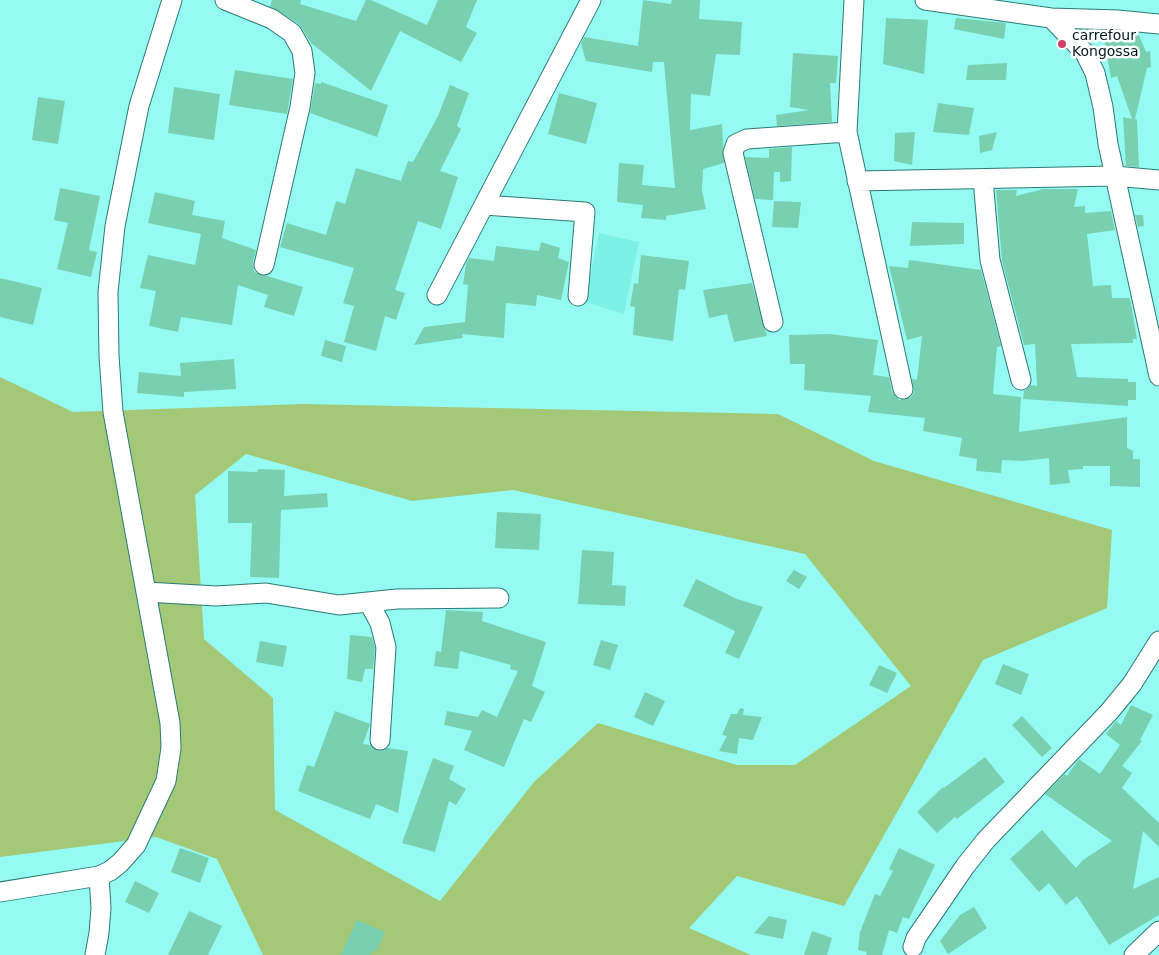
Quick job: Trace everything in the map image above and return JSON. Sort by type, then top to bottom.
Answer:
[{"type":"street","points":[[0,892],[99,876],[120,863],[136,845],[166,781],[171,748],[170,723],[113,412],[109,356],[108,292],[115,226],[139,106],[172,0]]},
{"type":"street","points":[[225,0],[272,19],[292,33],[302,51],[305,73],[300,107],[264,265]]},
{"type":"street","points":[[437,295],[591,0]]},
{"type":"street","points":[[854,0],[847,132],[903,389]]},
{"type":"street","points":[[924,0],[1051,18],[1118,20],[1159,24]]},
{"type":"street","points":[[1051,18],[1085,53],[1095,73],[1115,176],[1151,304],[1159,376]]},
{"type":"street","points":[[773,322],[733,153],[736,144],[746,139],[847,132]]},
{"type":"street","points":[[857,181],[1115,176],[1159,180]]},
{"type":"street","points":[[983,179],[990,260],[1021,380]]},
{"type":"street","points":[[484,205],[585,212],[578,296]]},
{"type":"street","points":[[146,592],[216,596],[266,593],[339,605],[397,599],[499,598]]},
{"type":"street","points":[[369,602],[380,622],[386,647],[380,740]]},
{"type":"street","points":[[913,946],[916,938],[976,852],[1108,712],[1132,684],[1159,641]]},
{"type":"street","points":[[95,955],[100,916],[99,876]]},
{"type":"street","points":[[1134,955],[1159,931]]},
{"type":"shaded area","points":[[599,233],[639,242],[624,314],[585,302]]},
{"type":"shaded area","points":[[0,377],[73,412],[303,404],[778,414],[874,461],[1112,530],[1107,608],[983,660],[844,906],[737,876],[689,928],[751,955],[263,955],[217,859],[156,837],[0,857]],"holes":[[[246,454],[412,501],[513,490],[805,554],[911,686],[795,765],[737,765],[598,723],[534,782],[440,901],[275,810],[273,698],[204,639],[195,495]]]},
{"type":"building","points":[[272,0],[301,0],[300,4],[356,21],[366,0],[371,0],[427,25],[438,0],[477,0],[466,27],[477,33],[461,62],[400,31],[371,91],[311,43],[299,24],[270,6]]},
{"type":"building","points":[[643,0],[671,4],[672,0],[700,0],[699,19],[742,22],[740,55],[716,54],[710,96],[691,94],[690,130],[722,124],[724,163],[703,169],[702,191],[706,209],[666,216],[666,220],[641,218],[643,205],[617,202],[619,163],[644,165],[642,185],[675,188],[664,62],[653,62],[652,72],[586,61],[581,44],[584,37],[638,46]]},
{"type":"building","points":[[886,18],[928,20],[924,74],[883,64]]},
{"type":"building","points":[[956,18],[1006,23],[1004,39],[954,29]]},
{"type":"building","points":[[1117,31],[1138,33],[1146,52],[1150,51],[1151,67],[1147,68],[1135,119],[1137,120],[1139,167],[1126,166],[1123,117],[1132,119],[1117,76],[1111,78],[1103,33]]},
{"type":"building","points":[[793,53],[838,56],[836,83],[830,83],[832,122],[777,126],[776,115],[809,110],[790,107]]},
{"type":"building","points":[[1007,63],[1006,80],[966,80],[968,65]]},
{"type":"building","points":[[235,70],[293,79],[287,114],[229,105]]},
{"type":"building","points":[[321,82],[388,105],[377,137],[310,113],[315,83],[321,84]]},
{"type":"building","points":[[450,85],[469,93],[457,126],[461,129],[440,171],[458,177],[441,229],[418,221],[395,290],[405,293],[396,320],[385,316],[376,351],[344,342],[354,306],[343,303],[354,268],[280,247],[287,223],[326,235],[336,201],[345,204],[356,168],[401,181],[408,161],[413,162],[438,116]]},
{"type":"building","points":[[174,87],[220,94],[214,140],[168,133]]},
{"type":"building","points":[[559,93],[597,103],[586,144],[548,134]]},
{"type":"building","points":[[38,97],[65,101],[58,144],[32,140]]},
{"type":"building","points":[[938,103],[974,108],[969,135],[933,132]]},
{"type":"building","points":[[915,132],[912,165],[894,161],[895,133]]},
{"type":"building","points":[[997,132],[992,150],[980,153],[979,136]]},
{"type":"building","points":[[792,147],[791,181],[780,182],[780,172],[774,172],[773,200],[755,199],[745,157],[769,158],[769,149]]},
{"type":"building","points":[[60,188],[100,196],[89,250],[97,252],[91,277],[57,269],[68,223],[54,220]]},
{"type":"building","points":[[1043,189],[1078,189],[1074,207],[1085,206],[1085,213],[1111,211],[1115,230],[1087,234],[1093,286],[1111,285],[1112,298],[1130,298],[1137,339],[1133,339],[1133,343],[1071,344],[1077,377],[1128,379],[1128,382],[1136,382],[1136,400],[1128,400],[1128,406],[1023,399],[1024,391],[1031,385],[1037,386],[1035,344],[1024,345],[1002,261],[996,190],[1017,190],[1016,196]]},
{"type":"building","points":[[155,192],[195,201],[192,215],[225,221],[222,238],[256,250],[253,262],[254,272],[303,287],[294,316],[264,307],[268,295],[238,285],[232,325],[181,317],[178,332],[149,326],[156,291],[140,288],[148,255],[195,265],[201,234],[148,223]]},
{"type":"building","points":[[774,201],[801,202],[798,228],[772,227]]},
{"type":"building","points":[[1135,215],[1143,215],[1144,226],[1138,227]]},
{"type":"building","points":[[912,222],[964,223],[964,244],[910,246]]},
{"type":"building","points":[[541,242],[560,248],[558,258],[569,262],[561,300],[537,295],[536,306],[506,303],[504,338],[462,334],[463,338],[414,345],[424,327],[465,322],[468,285],[463,284],[466,264],[469,258],[494,261],[496,246],[539,251]]},
{"type":"building","points":[[641,255],[689,261],[685,290],[679,289],[673,341],[633,335],[635,307],[630,306],[634,283],[638,284]]},
{"type":"building","points":[[909,260],[981,270],[1001,346],[997,347],[993,394],[1021,397],[1019,432],[1127,417],[1127,448],[1133,451],[1133,459],[1140,459],[1140,487],[1110,486],[1110,466],[1083,466],[1083,469],[1068,470],[1070,483],[1050,485],[1049,458],[1023,461],[1002,460],[1001,473],[976,471],[977,459],[959,456],[962,438],[923,431],[925,418],[868,412],[871,396],[804,390],[805,364],[790,364],[789,335],[829,334],[878,340],[873,375],[889,377],[892,392],[899,400],[911,397],[914,392],[912,379],[917,380],[922,336],[907,340],[889,266],[908,268]]},
{"type":"building","points":[[0,278],[42,288],[33,325],[0,317]]},
{"type":"building","points":[[752,283],[767,336],[734,342],[727,314],[709,318],[703,290]]},
{"type":"building","points":[[325,340],[346,346],[342,362],[321,356]]},
{"type":"building","points":[[234,359],[236,389],[184,392],[184,397],[137,393],[139,372],[181,376],[180,363]]},
{"type":"building","points":[[258,469],[285,470],[284,496],[327,493],[328,507],[281,510],[279,578],[250,577],[252,523],[228,523],[228,471],[257,472]]},
{"type":"building","points":[[497,512],[541,514],[539,550],[495,548]]},
{"type":"building","points":[[582,550],[614,552],[612,585],[626,586],[625,606],[578,604]]},
{"type":"building","points":[[794,570],[807,577],[799,589],[786,581]]},
{"type":"building","points":[[696,579],[737,599],[763,607],[739,659],[725,653],[735,631],[683,606]]},
{"type":"building","points":[[446,610],[483,612],[482,621],[546,642],[532,686],[545,692],[531,722],[524,719],[504,767],[464,750],[472,731],[444,725],[447,711],[478,717],[482,710],[497,717],[518,671],[510,669],[511,665],[460,651],[458,669],[434,666],[436,651],[441,652]]},
{"type":"building","points":[[350,635],[372,637],[375,648],[373,669],[365,669],[362,682],[347,679]]},
{"type":"building","points":[[601,640],[618,645],[610,670],[593,665]]},
{"type":"building","points":[[260,641],[287,646],[283,667],[256,662]]},
{"type":"building","points":[[1003,664],[1029,674],[1021,695],[995,684]]},
{"type":"building","points":[[879,665],[897,673],[887,693],[869,685]]},
{"type":"building","points":[[645,692],[665,701],[653,726],[634,717]]},
{"type":"building","points":[[1131,705],[1153,715],[1140,740],[1142,741],[1122,766],[1132,773],[1122,788],[1159,823],[1159,847],[1143,831],[1133,889],[1159,877],[1159,915],[1109,945],[1077,896],[1066,905],[1049,883],[1039,892],[1010,859],[1042,830],[1076,868],[1083,860],[1112,841],[1045,794],[1065,774],[1067,776],[1079,759],[1100,774],[1120,745],[1106,734],[1116,721],[1121,725]]},
{"type":"building","points":[[740,708],[744,709],[743,715],[762,717],[753,740],[739,738],[737,754],[719,751],[727,736],[722,735],[731,714],[737,714]]},
{"type":"building","points":[[335,711],[370,724],[363,744],[370,745],[379,751],[388,748],[408,751],[398,813],[376,804],[370,819],[298,791],[307,765],[314,767]]},
{"type":"building","points":[[1022,716],[1052,748],[1042,757],[1012,725]]},
{"type":"building","points":[[985,757],[1005,782],[957,819],[955,817],[937,833],[917,812],[943,787]]},
{"type":"building","points":[[433,758],[454,766],[449,779],[466,789],[456,805],[449,801],[435,852],[402,843]]},
{"type":"building","points":[[180,848],[209,858],[200,883],[171,872]]},
{"type":"building","points":[[899,848],[935,865],[909,919],[903,917],[897,933],[889,930],[882,955],[866,955],[867,952],[858,950],[860,932],[875,894],[880,896],[893,871],[889,869]]},
{"type":"building","points":[[135,881],[159,893],[149,913],[125,902]]},
{"type":"building","points":[[974,907],[987,928],[948,954],[940,941],[960,915]]},
{"type":"building","points":[[189,911],[222,926],[208,955],[168,955]]},
{"type":"building","points":[[769,916],[787,920],[783,939],[754,933]]},
{"type":"building","points":[[357,920],[385,932],[376,952],[373,950],[370,955],[341,955]]},
{"type":"building","points":[[812,931],[832,938],[827,955],[804,955]]},
{"type":"place","name":"carrefour Kongossa","points":[[1062,44]]}]
